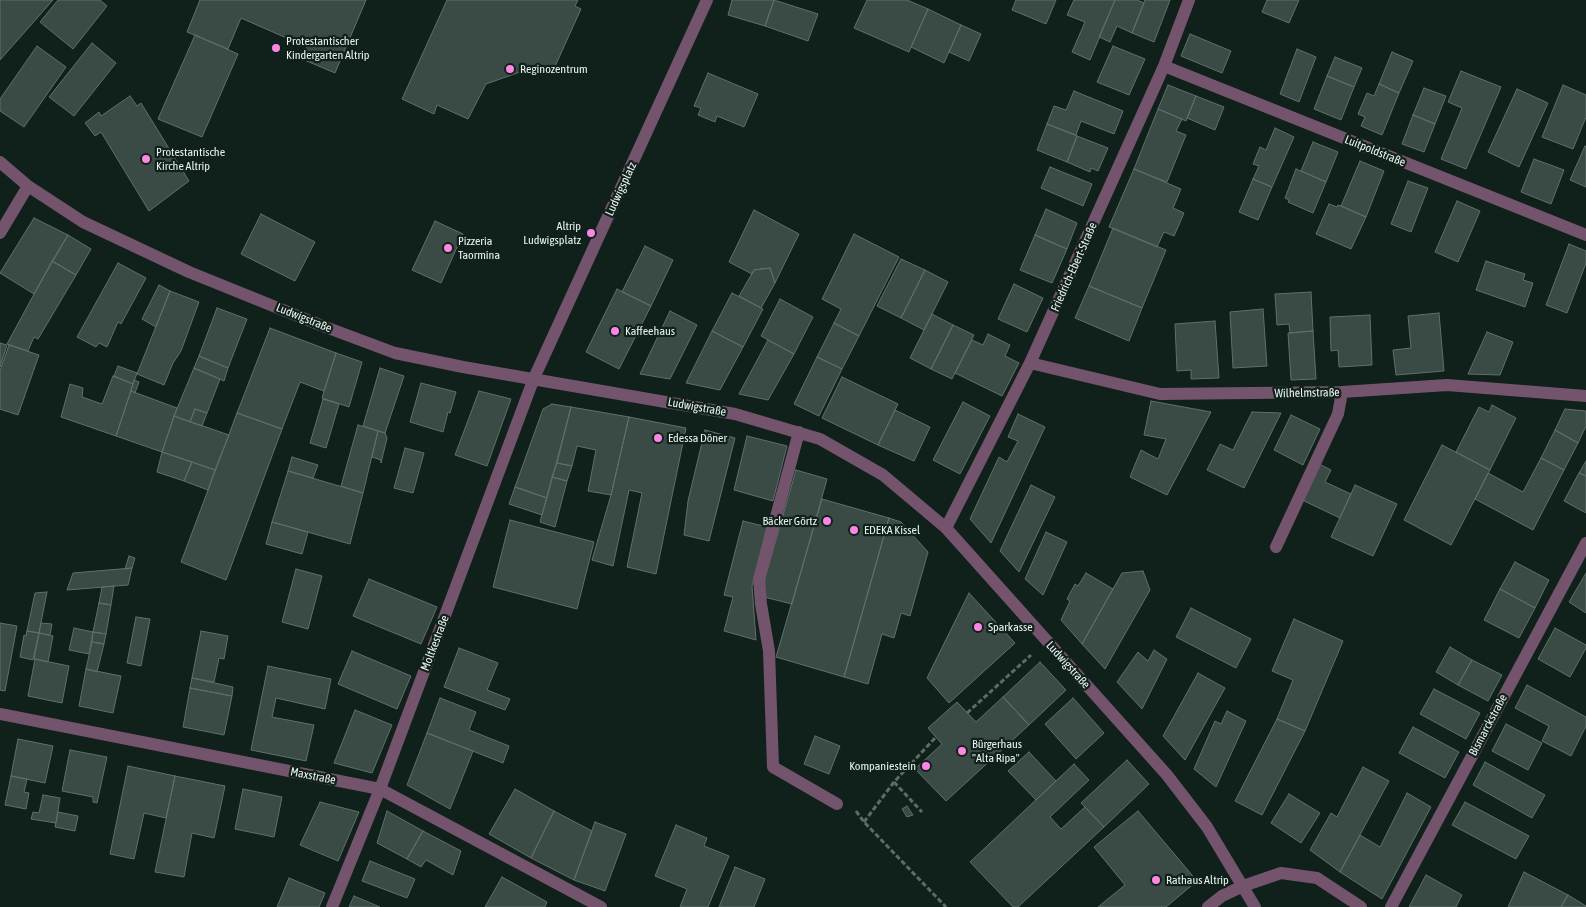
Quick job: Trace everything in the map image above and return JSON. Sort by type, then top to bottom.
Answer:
[{"type":"street","name":"Ludwigsplatz","points":[[534,378],[707,0]]},
{"type":"street","name":"Friedrich-Ebert-Straße","points":[[946,528],[1030,363],[1164,66],[1189,0]]},
{"type":"street","name":"Luitpoldstraße","points":[[1164,66],[1586,235]]},
{"type":"street","name":"Ludwigstraße","points":[[0,162],[28,186],[83,222],[189,272],[320,325],[396,353],[463,367],[735,414],[820,439],[883,475],[946,528],[1168,775],[1207,827],[1255,907]]},
{"type":"street","points":[[0,234],[28,186]]},
{"type":"street","name":"Wilhelmstraße","points":[[1030,363],[1160,394],[1342,392],[1447,385],[1586,396]]},
{"type":"street","name":"Moltkestraße","points":[[332,907],[380,789],[534,378]]},
{"type":"street","points":[[1276,547],[1338,414],[1342,392]]},
{"type":"street","points":[[798,432],[759,579],[760,604],[769,651],[772,767],[837,804]]},
{"type":"street","name":"Bismarckstraße","points":[[1391,907],[1586,543]]},
{"type":"street","name":"Maxstraße","points":[[0,714],[380,789],[601,907]]},
{"type":"street","points":[[1208,907],[1222,896],[1244,886],[1281,874],[1318,878],[1361,907]]},
{"type":"path","points":[[967,713],[1047,641]]},
{"type":"path","points":[[864,822],[894,782],[936,737]]},
{"type":"path","points":[[894,782],[922,812]]},
{"type":"path","points":[[852,807],[864,822],[946,907]]},
{"type":"building","points":[[0,0],[53,0],[0,60]]},
{"type":"building","points":[[58,0],[100,0],[107,6],[73,49],[40,22]]},
{"type":"building","points":[[200,0],[366,0],[335,73],[302,59],[307,47],[241,18],[228,49],[187,32]]},
{"type":"building","points":[[447,0],[578,0],[575,6],[581,9],[552,73],[537,66],[486,84],[468,119],[437,105],[434,114],[402,99]]},
{"type":"building","points":[[732,0],[774,0],[765,26],[728,15]]},
{"type":"building","points":[[774,0],[818,14],[808,41],[765,26]]},
{"type":"building","points":[[867,0],[907,0],[928,9],[909,52],[854,28]]},
{"type":"building","points":[[1016,0],[1056,0],[1046,24],[1012,10]]},
{"type":"building","points":[[1074,0],[1115,0],[1090,60],[1072,52],[1085,22],[1067,15]]},
{"type":"building","points":[[1115,0],[1137,0],[1144,3],[1132,33],[1117,26],[1110,42],[1099,37]]},
{"type":"building","points":[[1145,0],[1170,0],[1154,42],[1132,33]]},
{"type":"building","points":[[1267,0],[1299,0],[1289,23],[1262,12]]},
{"type":"building","points":[[928,9],[961,25],[944,63],[911,47]]},
{"type":"building","points":[[961,25],[981,34],[969,61],[949,52]]},
{"type":"building","points":[[1190,34],[1231,51],[1222,73],[1181,56]]},
{"type":"building","points":[[195,35],[238,54],[202,137],[158,119]]},
{"type":"building","points":[[92,43],[116,63],[74,116],[49,97]]},
{"type":"building","points":[[37,46],[66,67],[24,127],[0,111],[0,99]]},
{"type":"building","points":[[1113,46],[1145,59],[1129,95],[1097,82]]},
{"type":"building","points":[[1297,49],[1316,57],[1299,102],[1280,94]]},
{"type":"building","points":[[1392,52],[1413,61],[1399,93],[1379,84]]},
{"type":"building","points":[[1335,57],[1362,68],[1354,87],[1327,76]]},
{"type":"building","points":[[1461,71],[1501,87],[1466,169],[1441,159],[1462,108],[1448,102]]},
{"type":"building","points":[[708,73],[758,94],[744,127],[717,116],[715,122],[698,115],[701,108],[694,106]]},
{"type":"building","points":[[1327,76],[1354,87],[1341,120],[1314,109]]},
{"type":"building","points":[[1379,84],[1399,93],[1382,135],[1361,126],[1365,117],[1358,114],[1367,93],[1374,96]]},
{"type":"building","points":[[1168,85],[1196,96],[1186,121],[1158,109]]},
{"type":"building","points":[[1563,85],[1586,95],[1586,117],[1573,149],[1542,137]]},
{"type":"building","points":[[1424,88],[1446,96],[1435,124],[1413,115]]},
{"type":"building","points":[[1517,89],[1548,103],[1519,167],[1488,152]]},
{"type":"building","points":[[1074,91],[1123,111],[1114,134],[1081,121],[1076,135],[1047,124],[1054,106],[1066,110]]},
{"type":"building","name":"Protestantische Kirche Altrip","points":[[130,96],[137,106],[141,103],[189,181],[149,211],[101,132],[95,136],[85,123],[99,112],[101,116]]},
{"type":"building","points":[[1196,96],[1224,107],[1215,130],[1187,118]]},
{"type":"building","points":[[1158,109],[1182,119],[1176,131],[1186,135],[1167,182],[1134,169]]},
{"type":"building","points":[[1413,115],[1435,124],[1424,152],[1402,144]]},
{"type":"building","points":[[1047,124],[1077,136],[1067,162],[1037,150]]},
{"type":"building","points":[[1275,128],[1294,137],[1272,187],[1253,179],[1259,166],[1253,164],[1260,147],[1266,150]]},
{"type":"building","points":[[1077,136],[1108,148],[1098,171],[1091,168],[1090,172],[1067,162]]},
{"type":"building","points":[[1313,142],[1338,152],[1326,182],[1301,171]]},
{"type":"building","points":[[1586,147],[1586,187],[1570,180]]},
{"type":"building","points":[[1534,159],[1564,170],[1551,204],[1521,192]]},
{"type":"building","points":[[1360,161],[1384,171],[1366,217],[1341,206]]},
{"type":"building","points":[[1050,167],[1092,184],[1083,206],[1041,188]]},
{"type":"building","points":[[1134,169],[1181,189],[1173,208],[1184,213],[1174,236],[1164,232],[1157,247],[1109,227]]},
{"type":"building","points":[[1296,169],[1326,182],[1313,213],[1288,202],[1289,200],[1285,198]]},
{"type":"building","points":[[1253,179],[1272,187],[1258,220],[1239,212]]},
{"type":"building","points":[[1408,181],[1428,188],[1411,232],[1391,224]]},
{"type":"building","points":[[1457,201],[1480,211],[1458,262],[1435,252]]},
{"type":"building","points":[[1329,204],[1337,207],[1338,205],[1341,206],[1366,217],[1351,249],[1316,234]]},
{"type":"building","points":[[1046,209],[1077,223],[1067,249],[1035,235]]},
{"type":"building","points":[[754,210],[799,234],[775,283],[770,268],[754,270],[752,274],[729,262]]},
{"type":"building","points":[[261,214],[315,242],[295,281],[241,254]]},
{"type":"building","points":[[34,218],[68,235],[34,294],[0,273]]},
{"type":"building","points":[[435,221],[463,234],[441,283],[412,270]]},
{"type":"building","points":[[1113,228],[1166,250],[1142,308],[1089,286]]},
{"type":"building","points":[[854,234],[899,257],[859,336],[834,323],[841,309],[822,299]]},
{"type":"building","points":[[68,235],[91,249],[76,275],[52,261]]},
{"type":"building","points":[[1035,235],[1067,249],[1052,283],[1020,270]]},
{"type":"building","points":[[1569,244],[1586,251],[1586,263],[1567,313],[1546,305]]},
{"type":"building","points":[[645,246],[673,260],[651,306],[622,292]]},
{"type":"building","points":[[901,259],[925,270],[901,318],[877,306]]},
{"type":"building","points":[[52,261],[76,275],[38,339],[34,337],[28,351],[7,344]]},
{"type":"building","points":[[1486,261],[1525,274],[1523,280],[1533,283],[1525,307],[1476,290]]},
{"type":"building","points":[[118,263],[146,278],[121,324],[118,322],[107,347],[99,343],[96,347],[77,337]]},
{"type":"building","points":[[770,268],[775,283],[761,308],[739,296],[754,270]]},
{"type":"building","points":[[925,270],[948,282],[924,330],[901,318]]},
{"type":"building","points":[[1014,284],[1043,298],[1027,332],[998,319]]},
{"type":"building","points":[[159,285],[170,291],[156,327],[142,319]]},
{"type":"building","points":[[1089,286],[1142,308],[1129,341],[1075,318]]},
{"type":"building","points":[[617,289],[651,306],[619,369],[586,352]]},
{"type":"building","points":[[170,291],[199,302],[181,351],[173,363],[164,385],[137,374]]},
{"type":"building","points":[[1311,292],[1313,331],[1290,333],[1289,324],[1277,325],[1275,294]]},
{"type":"building","points":[[732,293],[763,309],[743,347],[712,331]]},
{"type":"building","points":[[780,299],[813,317],[794,354],[761,336]]},
{"type":"building","points":[[217,308],[247,319],[228,368],[199,356]]},
{"type":"building","points":[[1263,309],[1267,366],[1233,368],[1230,312]]},
{"type":"building","points":[[670,311],[697,325],[670,379],[640,374]]},
{"type":"building","points":[[1439,313],[1444,371],[1396,375],[1393,350],[1411,348],[1408,316]]},
{"type":"building","points":[[932,314],[953,325],[931,369],[910,358]]},
{"type":"building","points":[[1370,315],[1372,365],[1339,367],[1338,350],[1331,351],[1330,317]]},
{"type":"building","points":[[1215,321],[1219,378],[1191,379],[1191,370],[1177,371],[1175,324]]},
{"type":"building","points":[[834,323],[859,336],[842,369],[817,357]]},
{"type":"building","points":[[953,325],[974,335],[952,379],[931,369]]},
{"type":"building","points":[[270,328],[336,353],[324,391],[300,382],[282,429],[237,413]]},
{"type":"building","points":[[712,331],[743,347],[720,390],[686,383]]},
{"type":"building","points":[[1313,331],[1316,379],[1291,380],[1288,333]]},
{"type":"building","points":[[1487,332],[1513,342],[1500,375],[1468,374]]},
{"type":"building","points":[[988,334],[1010,345],[1005,356],[1019,363],[1002,396],[955,373],[972,340],[983,345]]},
{"type":"building","points":[[768,340],[794,354],[768,400],[739,394]]},
{"type":"building","points":[[0,343],[7,345],[0,367]]},
{"type":"building","points":[[9,345],[39,355],[18,415],[0,409],[0,371]]},
{"type":"building","points":[[336,353],[362,362],[349,407],[322,398]]},
{"type":"building","points":[[199,356],[228,368],[224,381],[194,368]]},
{"type":"building","points":[[817,357],[842,369],[819,416],[794,404]]},
{"type":"building","points":[[118,366],[137,373],[133,384],[114,376]]},
{"type":"building","points":[[194,368],[220,379],[207,413],[195,409],[190,422],[174,416]]},
{"type":"building","points":[[380,368],[404,376],[385,433],[363,426]]},
{"type":"building","points":[[113,376],[133,384],[116,436],[61,417],[70,384],[83,388],[82,397],[102,404]]},
{"type":"building","points":[[842,377],[898,404],[878,445],[822,418]]},
{"type":"building","points":[[134,380],[139,382],[135,393],[131,391]]},
{"type":"building","points":[[421,383],[456,392],[443,432],[410,422]]},
{"type":"building","points":[[131,391],[177,408],[162,452],[116,436]]},
{"type":"building","points":[[479,391],[511,399],[487,466],[455,455]]},
{"type":"building","points":[[323,399],[339,404],[326,448],[310,443]]},
{"type":"building","points":[[1151,401],[1211,412],[1167,495],[1130,477],[1141,450],[1158,459],[1166,439],[1144,435]]},
{"type":"building","points":[[963,402],[990,416],[960,474],[933,460]]},
{"type":"building","points":[[552,404],[571,407],[547,498],[515,487],[543,409]]},
{"type":"building","points":[[1492,405],[1516,418],[1490,470],[1456,452],[1479,407],[1489,412]]},
{"type":"building","points":[[571,407],[629,417],[611,495],[588,491],[596,450],[577,446],[572,466],[557,463]]},
{"type":"building","points":[[195,409],[207,413],[202,426],[190,422]]},
{"type":"building","points":[[1565,409],[1586,411],[1586,426],[1578,443],[1555,430]]},
{"type":"building","points":[[895,410],[930,427],[914,461],[878,445]]},
{"type":"building","points":[[1252,412],[1281,413],[1244,488],[1207,470],[1220,444],[1233,450]]},
{"type":"building","points":[[237,413],[282,429],[226,580],[181,562]]},
{"type":"building","points":[[1018,414],[1045,427],[991,543],[970,519],[999,457],[1007,462],[1018,441],[1008,437]]},
{"type":"building","points":[[1291,415],[1320,429],[1303,465],[1274,450]]},
{"type":"building","points":[[174,416],[229,435],[215,470],[162,452]]},
{"type":"building","points":[[629,417],[686,428],[656,574],[627,567],[642,493],[629,490],[613,566],[592,560],[611,495]]},
{"type":"building","points":[[358,425],[378,431],[363,493],[341,486]]},
{"type":"building","points":[[705,430],[735,438],[709,541],[684,535],[688,501]]},
{"type":"building","points":[[1555,430],[1578,443],[1564,470],[1541,458]]},
{"type":"building","points":[[378,431],[385,433],[387,438],[381,463],[381,460],[372,457]]},
{"type":"building","points":[[747,436],[787,446],[773,501],[734,490]]},
{"type":"building","points":[[1442,445],[1490,470],[1451,545],[1404,520]]},
{"type":"building","points":[[405,448],[424,453],[413,493],[394,488]]},
{"type":"building","points":[[162,452],[192,462],[184,481],[157,472]]},
{"type":"building","points":[[292,457],[318,465],[313,478],[288,471]]},
{"type":"building","points":[[1541,458],[1564,470],[1533,530],[1475,499],[1488,473],[1523,492]]},
{"type":"building","points":[[1586,461],[1586,476],[1579,473]]},
{"type":"building","points":[[192,462],[215,470],[208,490],[184,481]]},
{"type":"building","points":[[557,463],[572,466],[567,481],[552,477]]},
{"type":"building","points":[[1319,464],[1331,470],[1325,482],[1351,494],[1340,518],[1302,500]]},
{"type":"building","points":[[796,470],[827,479],[792,604],[764,597],[765,578]]},
{"type":"building","points":[[288,471],[363,493],[350,544],[272,522]]},
{"type":"building","points":[[1579,473],[1586,476],[1586,513],[1564,501]]},
{"type":"building","points":[[552,477],[567,481],[555,527],[540,522]]},
{"type":"building","points":[[1031,485],[1055,497],[1019,572],[1000,551]]},
{"type":"building","points":[[1355,485],[1397,504],[1373,556],[1331,537]]},
{"type":"building","points":[[515,487],[547,498],[542,515],[509,504]]},
{"type":"building","points":[[822,499],[889,518],[844,677],[776,657]]},
{"type":"building","points":[[889,518],[901,522],[928,552],[910,616],[901,613],[894,638],[882,634],[868,684],[844,677]]},
{"type":"building","points":[[510,520],[594,542],[577,609],[493,587]]},
{"type":"building","points":[[743,521],[767,527],[752,586],[756,640],[724,631],[733,597],[724,595]]},
{"type":"building","points":[[272,522],[308,532],[302,554],[266,544]]},
{"type":"building","points":[[1046,532],[1067,542],[1043,595],[1025,579]]},
{"type":"building","points":[[129,556],[135,558],[132,568],[125,569]]},
{"type":"building","points":[[1515,562],[1549,580],[1535,608],[1500,589]]},
{"type":"building","points":[[132,568],[128,585],[67,590],[73,573]]},
{"type":"building","points":[[296,569],[322,576],[308,629],[282,622]]},
{"type":"building","points":[[1143,571],[1150,590],[1105,669],[1082,644],[1122,573]]},
{"type":"building","points":[[1086,573],[1113,589],[1082,644],[1061,620],[1070,601],[1067,599],[1075,584],[1078,586]]},
{"type":"building","points":[[1586,573],[1586,613],[1569,602]]},
{"type":"building","points":[[369,579],[437,607],[421,644],[353,616]]},
{"type":"building","points":[[114,586],[111,605],[99,603],[102,587]]},
{"type":"building","points":[[1500,589],[1535,608],[1519,638],[1484,620]]},
{"type":"building","points":[[47,592],[39,633],[27,631],[35,593]]},
{"type":"building","points":[[969,593],[1015,643],[949,703],[927,678]]},
{"type":"building","points":[[99,603],[111,605],[106,634],[93,632]]},
{"type":"building","points":[[1191,608],[1251,639],[1236,668],[1176,637]]},
{"type":"building","points":[[136,617],[150,619],[141,666],[127,663]]},
{"type":"building","points":[[1294,619],[1343,641],[1305,731],[1277,719],[1293,680],[1272,671]]},
{"type":"building","points":[[0,623],[17,626],[5,691],[0,690]]},
{"type":"building","points":[[41,623],[52,624],[50,635],[39,633]]},
{"type":"building","points":[[74,628],[93,632],[89,654],[69,650]]},
{"type":"building","points":[[1555,628],[1586,645],[1570,677],[1538,659]]},
{"type":"building","points":[[27,631],[39,633],[33,660],[20,657],[24,635],[26,636]]},
{"type":"building","points":[[201,631],[228,636],[224,659],[219,658],[214,682],[192,678]]},
{"type":"building","points":[[93,632],[106,634],[104,644],[92,642]]},
{"type":"building","points":[[39,633],[53,636],[48,662],[34,659]]},
{"type":"building","points":[[92,642],[104,644],[97,672],[86,669]]},
{"type":"building","points":[[1450,647],[1472,660],[1458,685],[1436,672]]},
{"type":"building","points":[[459,648],[498,663],[487,690],[510,699],[505,710],[444,687]]},
{"type":"building","points":[[1154,650],[1167,659],[1142,709],[1117,682],[1138,652],[1148,661]]},
{"type":"building","points":[[352,651],[411,676],[397,709],[338,684]]},
{"type":"building","points":[[35,659],[69,666],[62,703],[28,696]]},
{"type":"building","points":[[1472,660],[1502,675],[1488,701],[1458,685]]},
{"type":"building","points":[[1040,662],[1066,690],[1029,725],[1003,697]]},
{"type":"building","points":[[268,666],[331,679],[325,709],[276,698],[272,717],[314,725],[306,761],[251,750]]},
{"type":"building","points":[[86,669],[121,676],[113,713],[79,706]]},
{"type":"building","points":[[1198,673],[1225,688],[1185,760],[1163,736]]},
{"type":"building","points":[[192,678],[233,687],[232,696],[190,688]]},
{"type":"building","points":[[1527,685],[1586,717],[1586,726],[1571,756],[1542,741],[1549,726],[1515,708]]},
{"type":"building","points":[[190,688],[232,696],[224,735],[183,727]]},
{"type":"building","points":[[1434,689],[1480,713],[1466,739],[1420,714]]},
{"type":"building","points":[[1003,697],[1029,725],[946,801],[915,769],[942,744],[928,728],[957,702],[976,722]]},
{"type":"building","points":[[440,698],[476,712],[469,730],[509,746],[503,763],[427,733]]},
{"type":"building","points":[[1073,698],[1104,733],[1076,759],[1045,724]]},
{"type":"building","points":[[355,710],[392,725],[372,773],[334,763]]},
{"type":"building","points":[[1227,711],[1246,721],[1216,787],[1194,769],[1215,721],[1221,724]]},
{"type":"building","points":[[1277,719],[1305,731],[1262,815],[1235,801]]},
{"type":"building","points":[[1506,724],[1542,743],[1528,770],[1492,751]]},
{"type":"building","points":[[1413,727],[1459,752],[1445,778],[1399,753]]},
{"type":"building","points":[[427,733],[473,751],[450,809],[407,785]]},
{"type":"building","points":[[815,736],[840,746],[829,774],[804,764]]},
{"type":"building","points":[[18,739],[53,746],[45,783],[11,776]]},
{"type":"building","points":[[70,750],[107,757],[97,803],[93,802],[93,797],[62,791]]},
{"type":"building","points":[[1029,752],[1056,781],[1036,800],[1008,771]]},
{"type":"building","points":[[1127,760],[1149,784],[1104,827],[1081,803]]},
{"type":"building","points":[[1485,762],[1545,795],[1532,818],[1473,785]]},
{"type":"building","points":[[1074,764],[1089,780],[1050,817],[1061,829],[1085,807],[1104,827],[1018,907],[1013,907],[970,862]]},
{"type":"building","points":[[128,766],[175,776],[166,818],[144,813],[134,859],[110,854]]},
{"type":"building","points":[[1363,767],[1389,781],[1340,872],[1310,850],[1331,813],[1337,817]]},
{"type":"building","points":[[11,776],[27,779],[24,792],[29,793],[26,809],[5,805]]},
{"type":"building","points":[[175,776],[225,786],[214,838],[192,833],[184,877],[155,872]]},
{"type":"building","points":[[243,789],[282,797],[274,837],[235,829]]},
{"type":"building","points":[[515,789],[554,811],[531,858],[489,834]]},
{"type":"building","points":[[1407,793],[1431,807],[1382,899],[1340,872],[1360,835],[1380,847]]},
{"type":"building","points":[[1289,794],[1320,813],[1301,843],[1271,823]]},
{"type":"building","points":[[43,795],[60,798],[56,823],[31,819],[33,812],[39,813]]},
{"type":"building","points":[[320,802],[359,812],[338,861],[300,845]]},
{"type":"building","points":[[1465,802],[1529,836],[1516,859],[1452,825]]},
{"type":"building","points":[[907,806],[913,815],[907,817],[902,809]]},
{"type":"building","points":[[387,811],[423,831],[407,859],[377,843]]},
{"type":"building","points":[[554,811],[592,831],[574,880],[531,858]]},
{"type":"building","points":[[1138,811],[1197,881],[1166,907],[1098,907],[1125,885],[1094,847]]},
{"type":"building","points":[[58,812],[78,816],[75,831],[55,827]]},
{"type":"building","points":[[595,822],[626,834],[605,891],[574,880]]},
{"type":"building","points":[[676,825],[707,838],[704,846],[729,856],[708,907],[680,907],[687,889],[655,876]]},
{"type":"building","points":[[423,831],[461,851],[453,875],[426,860],[421,867],[407,859]]},
{"type":"building","points":[[370,861],[415,879],[407,898],[362,881]]},
{"type":"building","points":[[735,867],[765,879],[754,907],[719,907]]},
{"type":"building","points":[[1524,872],[1568,895],[1561,907],[1508,907]]},
{"type":"building","points":[[1426,875],[1462,895],[1456,907],[1409,907]]},
{"type":"building","points":[[502,877],[547,902],[545,907],[485,907]]},
{"type":"building","points":[[289,878],[325,893],[319,907],[277,907]]},
{"type":"building","points":[[1568,895],[1586,906],[1586,907],[1561,907]]},
{"type":"building","points":[[354,896],[380,907],[349,907]]},
{"type":"place","name":"Protestantischer Kindergarten Altrip","points":[[276,48]]},
{"type":"place","name":"Reginozentrum","points":[[510,69]]},
{"type":"place","name":"Protestantische Kirche Altrip","points":[[146,159]]},
{"type":"place","name":"Altrip Ludwigsplatz","points":[[591,233]]},
{"type":"place","name":"Pizzeria Taormina","points":[[448,248]]},
{"type":"place","name":"Kaffeehaus","points":[[615,331]]},
{"type":"place","name":"Edessa Döner","points":[[658,438]]},
{"type":"place","name":"Bäcker Görtz","points":[[827,521]]},
{"type":"place","name":"EDEKA Kissel","points":[[854,530]]},
{"type":"place","name":"Sparkasse","points":[[978,627]]},
{"type":"place","name":"Bürgerhaus \"Alta Ripa\"","points":[[962,751]]},
{"type":"place","name":"Kompaniestein","points":[[926,766]]},
{"type":"place","name":"Rathaus Altrip","points":[[1156,880]]}]
